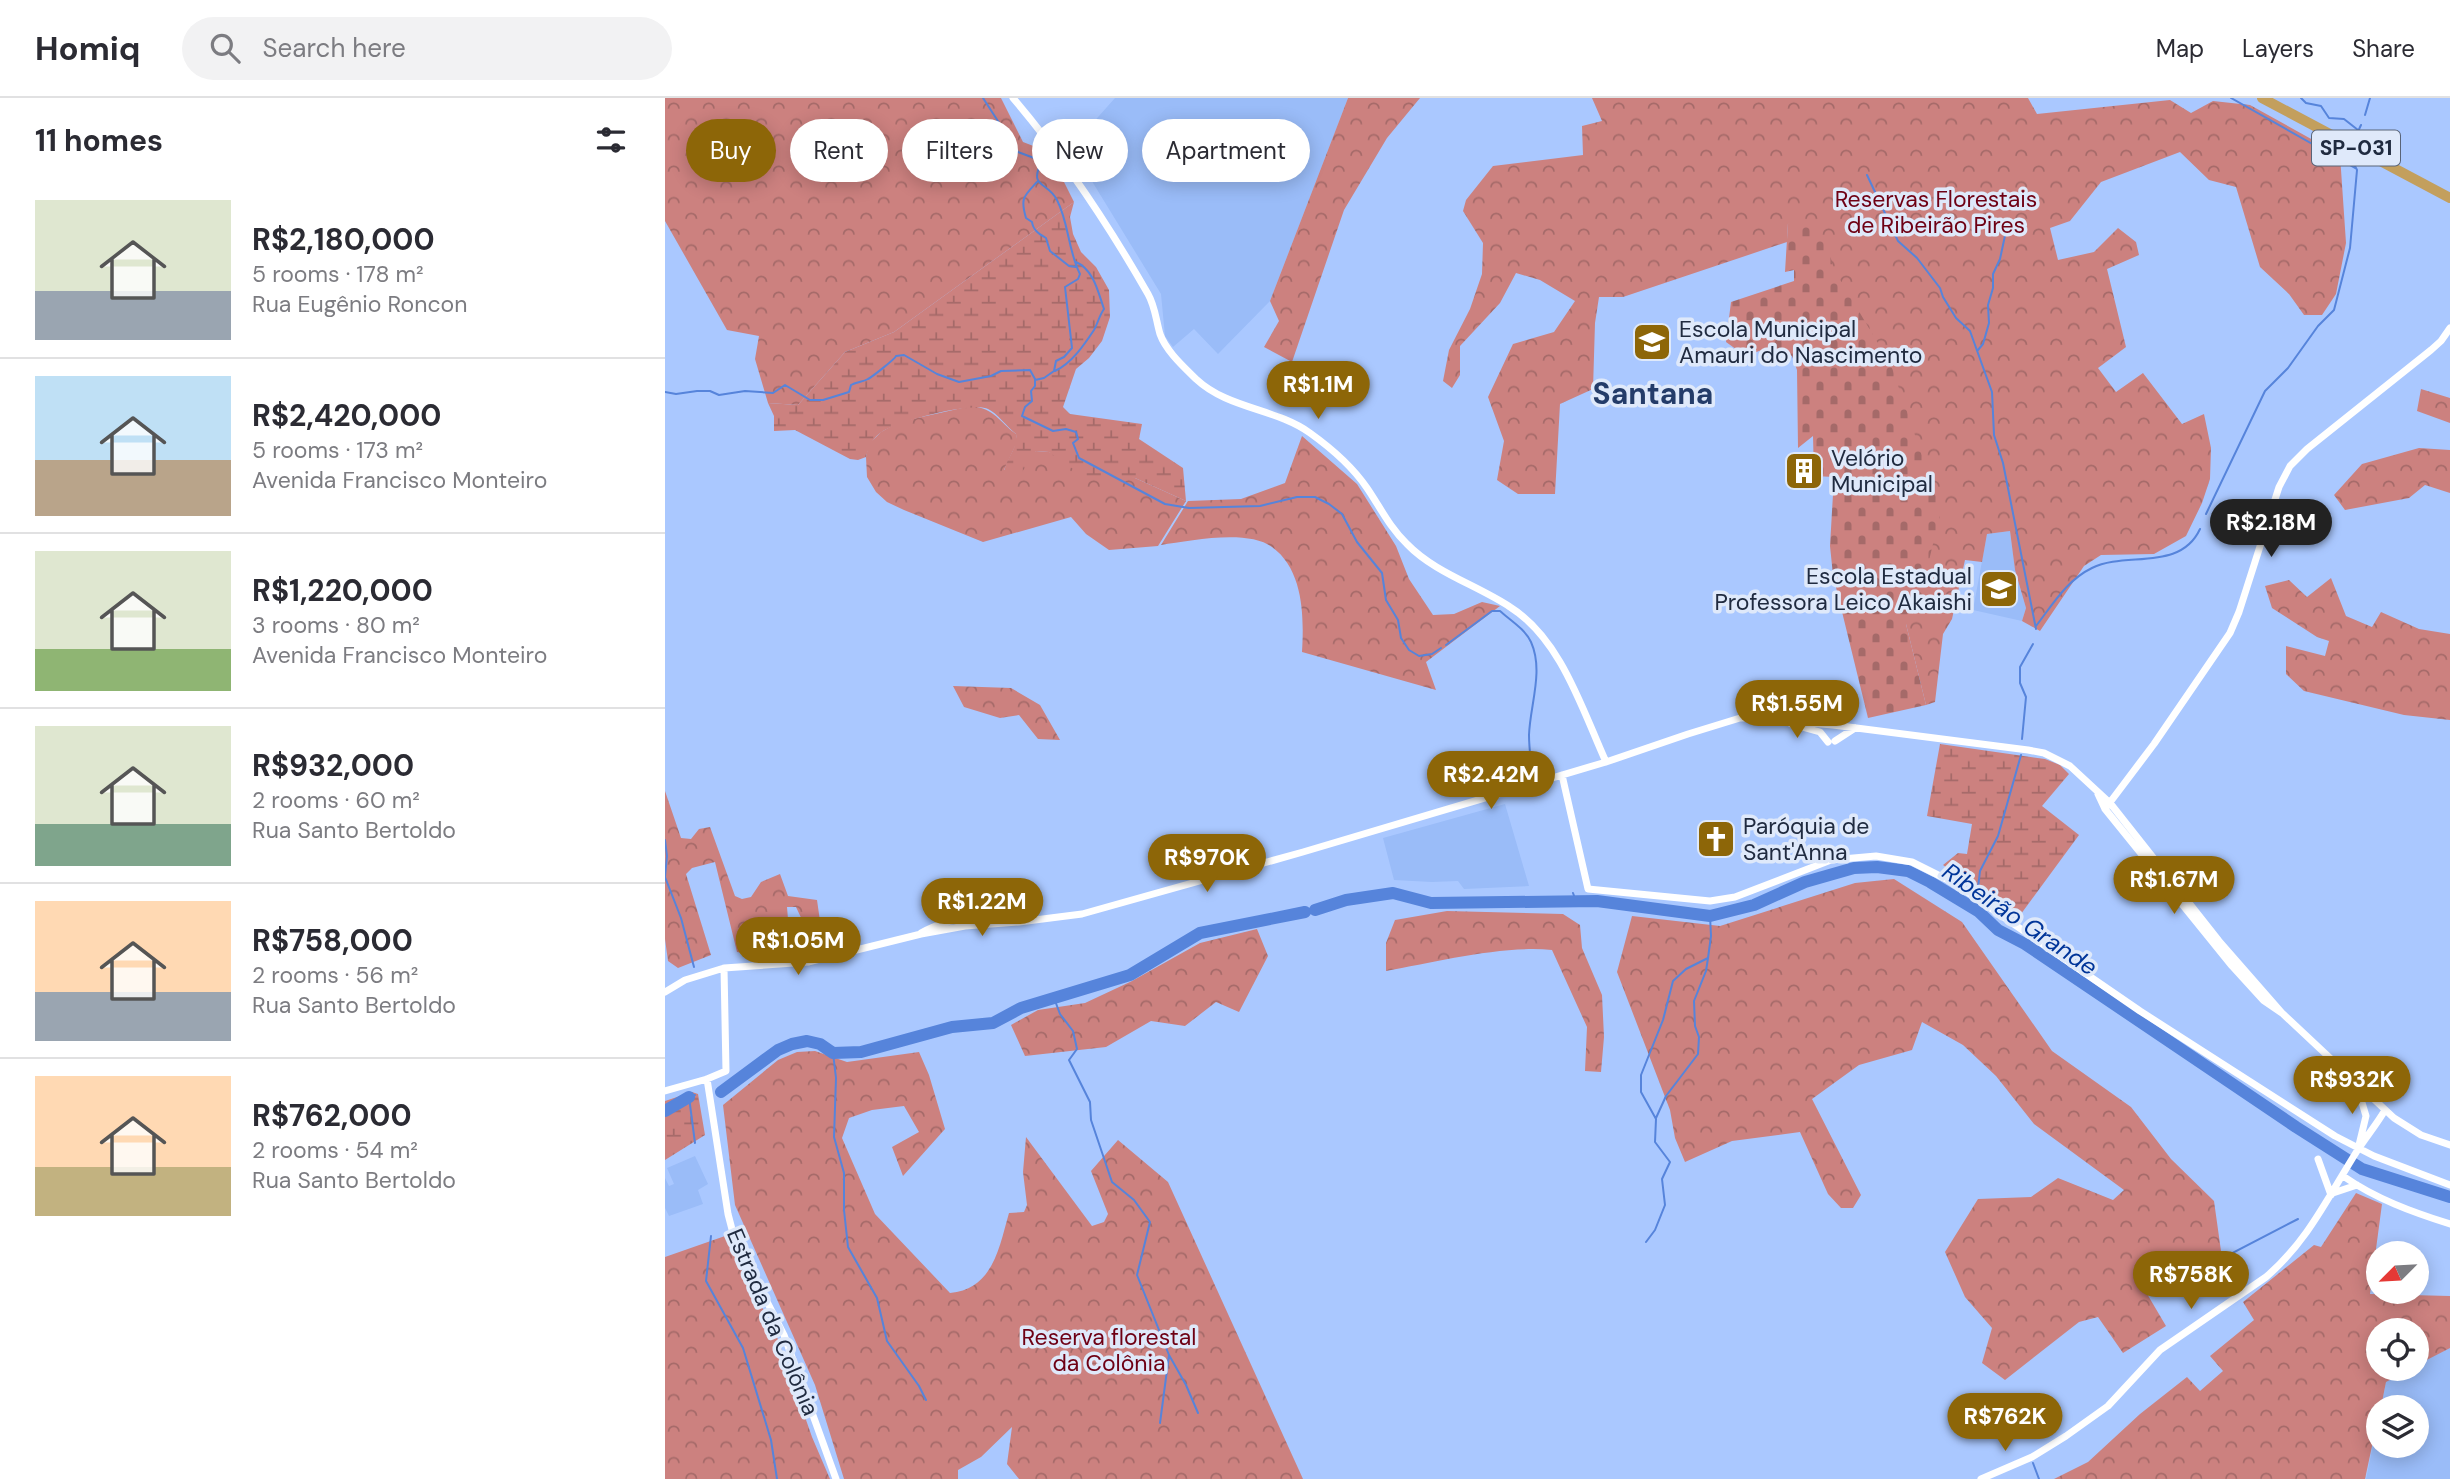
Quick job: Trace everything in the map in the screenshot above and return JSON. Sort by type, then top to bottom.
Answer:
[{"type":"highway","name":"SP-031","points":[[2262,98],[2450,198]]},
{"type":"street","points":[[1013,98],[1052,145],[1104,222],[1149,296],[1161,336],[1178,360],[1197,380],[1219,396],[1283,418],[1310,433],[1335,453],[1357,476],[1408,546],[1442,570],[1510,606],[1537,628],[1550,644],[1562,667],[1606,762]]},
{"type":"street","points":[[2107,806],[2146,755],[2229,633],[2239,612],[2279,487],[2290,466],[2318,440],[2431,350],[2450,328]]},
{"type":"street","points":[[665,992],[685,980],[724,968],[826,959],[967,919],[1076,915],[1606,762],[1739,719],[1785,720],[2044,753],[2070,766],[2097,792],[2232,966],[2263,1000],[2282,1013],[2385,1110],[2407,1127],[2450,1145]]},
{"type":"street","points":[[1785,720],[1790,724],[1820,732],[1832,742],[1855,727]]},
{"type":"street","points":[[1562,775],[1587,889],[1710,901],[1735,897],[1831,860],[1875,856],[1912,862],[1954,883],[2203,1053],[2357,1152],[2450,1185]]},
{"type":"street","points":[[665,1091],[726,1071],[724,968]]},
{"type":"street","name":"Estrada da Colônia","points":[[707,1079],[734,1237],[784,1335],[836,1479]]},
{"type":"street","points":[[2355,1081],[2366,1116],[2357,1152]]},
{"type":"street","points":[[1981,1479],[2042,1452],[2108,1406],[2160,1350],[2281,1264],[2307,1235],[2385,1110]]},
{"type":"street","points":[[2318,1159],[2332,1194]]},
{"type":"street","points":[[2343,1176],[2397,1206],[2450,1224]]},
{"type":"street","points":[[2332,1194],[2357,1185]]},
{"type":"shaded area","points":[[1115,98],[1348,98],[1270,301],[1218,354],[1194,329],[1173,347],[1165,336],[1161,294],[1092,182],[1128,182],[1128,119],[1096,119]]},
{"type":"shaded area","name":"Escola Estadual Professora Leico Akaishi","points":[[2010,531],[2015,570],[2026,608],[2022,621],[1973,610],[1987,534]]},
{"type":"shaded area","points":[[1505,804],[1529,886],[1464,889],[1458,881],[1394,880],[1383,838]]},
{"type":"shaded area","points":[[695,1156],[708,1184],[698,1190],[703,1204],[669,1216],[665,1208],[665,1178],[669,1186],[674,1184],[667,1168]]},
{"type":"shaded area","points":[[2450,1309],[2450,1479],[2366,1479],[2370,1458],[2429,1458],[2429,1395],[2383,1395],[2387,1381],[2429,1381],[2429,1341]]},
{"type":"green space","points":[[665,98],[1001,98],[1012,119],[902,119],[902,182],[1018,182],[1018,132],[1023,142],[1032,145],[1032,182],[1064,182],[1074,202],[894,332],[845,352],[798,405],[768,403],[755,359],[759,336],[727,330],[665,221]]},
{"type":"green space","points":[[1348,98],[1420,98],[1387,138],[1344,210],[1292,362],[1264,347],[1279,321],[1270,301]]},
{"type":"green space","name":"Reservas Florestais de Ribeirão Pires","points":[[1592,98],[2028,98],[2037,114],[2170,100],[2191,113],[2213,101],[2250,105],[2340,155],[2346,243],[2336,294],[2322,315],[2304,315],[2289,294],[2260,267],[2236,187],[2209,180],[2180,152],[2101,182],[2070,221],[2050,228],[2058,260],[2094,252],[2118,228],[2136,242],[2139,255],[2107,269],[2126,347],[2098,368],[2116,392],[2143,373],[2182,424],[2204,414],[2211,448],[2210,479],[2186,536],[2154,554],[2101,555],[2084,566],[2040,631],[2022,621],[2026,608],[2015,570],[2010,531],[1987,534],[1982,562],[1965,560],[1952,619],[1943,634],[1935,702],[1926,705],[1906,624],[1828,249],[1788,223],[1787,242],[1623,297],[1599,297],[1595,323],[1593,389],[1560,404],[1555,494],[1518,494],[1497,480],[1504,441],[1488,397],[1513,344],[1554,332],[1575,301],[1540,280],[1516,273],[1500,303],[1460,346],[1460,375],[1452,388],[1443,381],[1449,350],[1470,309],[1482,274],[1483,243],[1463,211],[1466,200],[1493,166],[1583,155],[1582,126],[1602,121]]},
{"type":"green space","points":[[1074,202],[1070,217],[1073,234],[1081,252],[1096,267],[1109,290],[1110,317],[1102,341],[1076,369],[1063,407],[1070,414],[1142,424],[1139,439],[1183,468],[1186,501],[1135,478],[1083,476],[1049,452],[1036,451],[1022,472],[1004,475],[1015,445],[1016,434],[991,411],[980,407],[936,413],[891,427],[877,436],[866,457],[858,460],[850,459],[795,430],[774,431],[774,416],[768,403],[798,405],[845,352],[894,332]]},
{"type":"green space","points":[[1788,223],[1812,225],[1829,249],[1833,268],[1891,365],[1941,511],[1914,622],[1906,624],[1926,705],[1868,718],[1833,575],[1830,546],[1834,477],[1814,476],[1813,436],[1798,448],[1797,370],[1792,356],[1770,349],[1747,357],[1726,342],[1731,302],[1794,281],[1794,270],[1785,272]]},
{"type":"green space","points":[[2421,389],[2450,398],[2450,423],[2417,411]]},
{"type":"green space","points":[[971,406],[991,413],[1016,434],[1017,442],[1004,470],[1036,451],[1049,452],[1135,478],[1186,501],[1158,546],[1109,550],[1086,534],[1071,517],[983,542],[904,510],[887,502],[876,492],[867,477],[866,457],[869,444],[881,432],[899,422]]},
{"type":"green space","points":[[1302,436],[1357,484],[1396,546],[1409,579],[1433,615],[1454,614],[1482,602],[1500,606],[1426,662],[1436,690],[1302,652],[1302,610],[1296,581],[1283,557],[1272,547],[1234,537],[1161,545],[1188,501],[1241,499],[1285,483]]},
{"type":"green space","points":[[2419,448],[2450,450],[2450,493],[2425,485],[2409,498],[2345,510],[2334,495],[2362,464]]},
{"type":"green space","points":[[2331,578],[2346,616],[2372,627],[2381,612],[2419,629],[2450,634],[2450,720],[2404,715],[2304,691],[2286,674],[2286,646],[2325,656],[2329,641],[2317,637],[2272,608],[2265,586],[2289,580],[2307,597]]},
{"type":"green space","points":[[953,686],[1011,688],[1040,705],[1060,740],[1038,739],[1019,715],[1000,718],[964,707]]},
{"type":"green space","points":[[1940,744],[2045,759],[2060,765],[2069,774],[2042,806],[2079,835],[2018,918],[1943,865],[1958,853],[1967,854],[1972,824],[1927,816]]},
{"type":"green space","points":[[665,791],[681,838],[691,839],[699,829],[710,827],[735,896],[742,899],[751,897],[761,882],[780,874],[788,896],[817,900],[820,921],[830,944],[822,947],[813,926],[805,926],[796,907],[787,907],[788,919],[800,954],[774,958],[737,952],[715,862],[692,868],[686,874],[711,955],[678,968],[668,961],[665,939]]},
{"type":"green space","points":[[1894,879],[1962,922],[2052,1051],[2131,1107],[2171,1159],[2214,1201],[2221,1251],[2174,1265],[2143,1287],[2166,1326],[2123,1353],[2098,1317],[2079,1322],[2005,1380],[1982,1363],[1992,1328],[1965,1297],[1945,1252],[1978,1199],[2031,1197],[2058,1178],[2113,1200],[2124,1190],[2034,1124],[1996,1076],[1963,1045],[1922,1022],[1912,1050],[1859,1065],[1812,1099],[1861,1195],[1853,1208],[1841,1208],[1828,1194],[1800,1132],[1732,1141],[1685,1162],[1675,1138],[1670,1110],[1617,972],[1632,916],[1720,926],[1855,883]]},
{"type":"green space","points":[[1447,911],[1563,914],[1580,925],[1582,948],[1602,995],[1604,1037],[1601,1072],[1585,1071],[1587,1027],[1552,950],[1491,952],[1386,971],[1386,943],[1395,920]]},
{"type":"green space","points":[[1257,929],[1268,956],[1239,1012],[1216,1002],[1185,1026],[1151,1021],[1106,1047],[1025,1056],[1011,1025],[1038,1010],[1085,1003],[1132,981],[1200,943]]},
{"type":"green space","name":"Reserva florestal da Colônia","points":[[815,1051],[847,1062],[919,1052],[929,1075],[945,1129],[903,1176],[892,1147],[919,1132],[904,1106],[872,1110],[849,1118],[842,1138],[875,1214],[950,1293],[976,1284],[985,1275],[997,1253],[1009,1213],[1024,1212],[1027,1205],[1023,1172],[1026,1137],[1092,1226],[1104,1222],[1108,1214],[1091,1171],[1118,1140],[1168,1182],[1303,1479],[1019,1479],[1007,1464],[1012,1427],[981,1457],[958,1470],[958,1479],[844,1479],[815,1385],[735,1205],[723,1105],[778,1060],[797,1052]]},
{"type":"green space","points":[[692,1092],[698,1094],[705,1135],[665,1160],[665,1101]]},
{"type":"green space","points":[[2356,1193],[2382,1204],[2377,1241],[2366,1241],[2366,1304],[2429,1304],[2429,1295],[2450,1296],[2450,1348],[2429,1359],[2429,1318],[2366,1318],[2366,1381],[2388,1381],[2383,1395],[2366,1395],[2366,1458],[2369,1458],[2365,1479],[2054,1479],[2088,1462],[2140,1414],[2187,1377],[2200,1391],[2223,1371],[2210,1356],[2254,1320],[2243,1302],[2314,1245],[2321,1247]]},
{"type":"green space","points":[[725,1236],[776,1334],[812,1437],[830,1479],[665,1479],[665,1257]]},
{"type":"waterway","points":[[983,98],[1018,152],[1042,161],[1038,180],[1057,200],[1080,274],[1078,279],[1065,287],[1072,348],[1056,361],[1054,371],[1035,380],[1031,391],[1032,401],[1025,407],[1022,416],[1053,431],[1066,429],[1076,432],[1078,439],[1073,443],[1079,458],[1165,504],[1189,508],[1260,506],[1297,497],[1315,497],[1329,504],[1342,514],[1357,542],[1382,573],[1386,600],[1398,620],[1401,638],[1409,650],[1419,656],[1432,654],[1441,648]]},
{"type":"waterway","points":[[2231,98],[2355,168]]},
{"type":"waterway","points":[[2301,98],[2306,103],[2321,106],[2329,118],[2344,119],[2358,130]]},
{"type":"waterway","points":[[2365,115],[2370,98]]},
{"type":"waterway","points":[[2355,138],[2361,125]]},
{"type":"waterway","points":[[2206,514],[2265,391],[2288,368],[2318,326],[2334,310],[2350,248],[2357,170],[2349,154]]},
{"type":"waterway","points":[[1867,175],[1898,241],[1917,258],[1940,288],[1956,318],[1970,331],[1992,392],[1994,435],[2003,463],[2036,629]]},
{"type":"waterway","points":[[1037,182],[1024,198],[1026,218],[1032,222],[1037,232],[1046,238],[1050,251],[1069,266],[1076,267]]},
{"type":"waterway","points":[[1978,350],[1983,344],[1989,323],[1988,305],[1993,288],[1993,274],[2000,259],[2006,231]]},
{"type":"waterway","points":[[1055,371],[1082,347],[1104,309],[1091,276],[1076,262]]},
{"type":"waterway","points":[[665,392],[676,394],[710,391],[719,395],[745,391],[773,393],[785,385],[810,400],[823,400],[849,392],[851,385],[868,379],[896,356],[904,355],[937,374],[959,382],[991,376],[1001,371],[1030,370],[1035,379]]},
{"type":"waterway","points":[[2036,626],[2061,593],[2083,573],[2106,563],[2166,556],[2191,542],[2200,529]]},
{"type":"waterway","points":[[1446,645],[1492,611],[1500,611],[1528,637],[1535,653],[1536,665],[1529,735],[1532,774]]},
{"type":"waterway","points":[[2022,739],[2026,697],[2020,683],[2020,667],[2033,644]]},
{"type":"waterway","points":[[1978,888],[1980,871],[1998,836],[2021,755]]},
{"type":"waterway","points":[[665,840],[665,877],[681,918],[694,967]]},
{"type":"waterway","name":"Ribeirão Grande","points":[[1315,910],[1346,900],[1393,893],[1431,903],[1597,901],[1710,916],[1754,905],[1805,882],[1854,868],[1877,867],[1908,871],[1978,911],[1998,930],[2025,944],[2362,1169],[2450,1197]]},
{"type":"waterway","points":[[1573,893],[1576,901]]},
{"type":"waterway","name":"Ribeirão Grande","points":[[1972,907],[1973,903]]},
{"type":"waterway","name":"Ribeirão Grande","points":[[721,1092],[778,1050],[792,1044],[807,1041],[820,1044],[833,1053],[861,1052],[952,1027],[993,1023],[1021,1008],[1130,975],[1200,933],[1305,912]]},
{"type":"waterway","points":[[1646,1242],[1655,1230],[1665,1205],[1662,1179],[1670,1162],[1655,1142],[1656,1119],[1641,1092],[1641,1075],[1663,1020],[1673,981],[1686,969],[1708,958],[1710,916]]},
{"type":"waterway","points":[[1656,1118],[1666,1096],[1698,1054],[1699,1037],[1695,1026],[1694,1001],[1706,971],[1708,958]]},
{"type":"waterway","points":[[1054,998],[1060,1014],[1073,1031],[1077,1049],[1069,1060],[1090,1102],[1091,1120],[1112,1182],[1134,1200],[1150,1222],[1137,1275],[1169,1355],[1160,1423]]},
{"type":"waterway","points":[[833,1053],[836,1078],[834,1137],[844,1173],[848,1247],[877,1298],[887,1341],[926,1400]]},
{"type":"waterway","points":[[695,1095],[689,1097],[695,1143]]},
{"type":"waterway","name":"Ribeirão Grande","points":[[665,1111],[689,1097]]},
{"type":"waterway","points":[[2196,1272],[2298,1219]]},
{"type":"waterway","points":[[711,1236],[706,1281],[743,1348],[771,1440],[777,1479]]},
{"type":"waterway","points":[[1169,1355],[1198,1413]]},
{"type":"waterway","points":[[2033,1463],[2039,1479]]},
{"type":"place","name":"Escola Municipal Amauri do Nascimento","points":[[1652,342]]},
{"type":"place","name":"Velório Municipal","points":[[1804,471]]},
{"type":"place","name":"Escola Estadual Professora Leico Akaishi","points":[[1999,589]]},
{"type":"place","name":"Paróquia de Sant'Anna","points":[[1716,839]]},
{"type":"district","name":"Santana","points":[[1653,393]]}]
